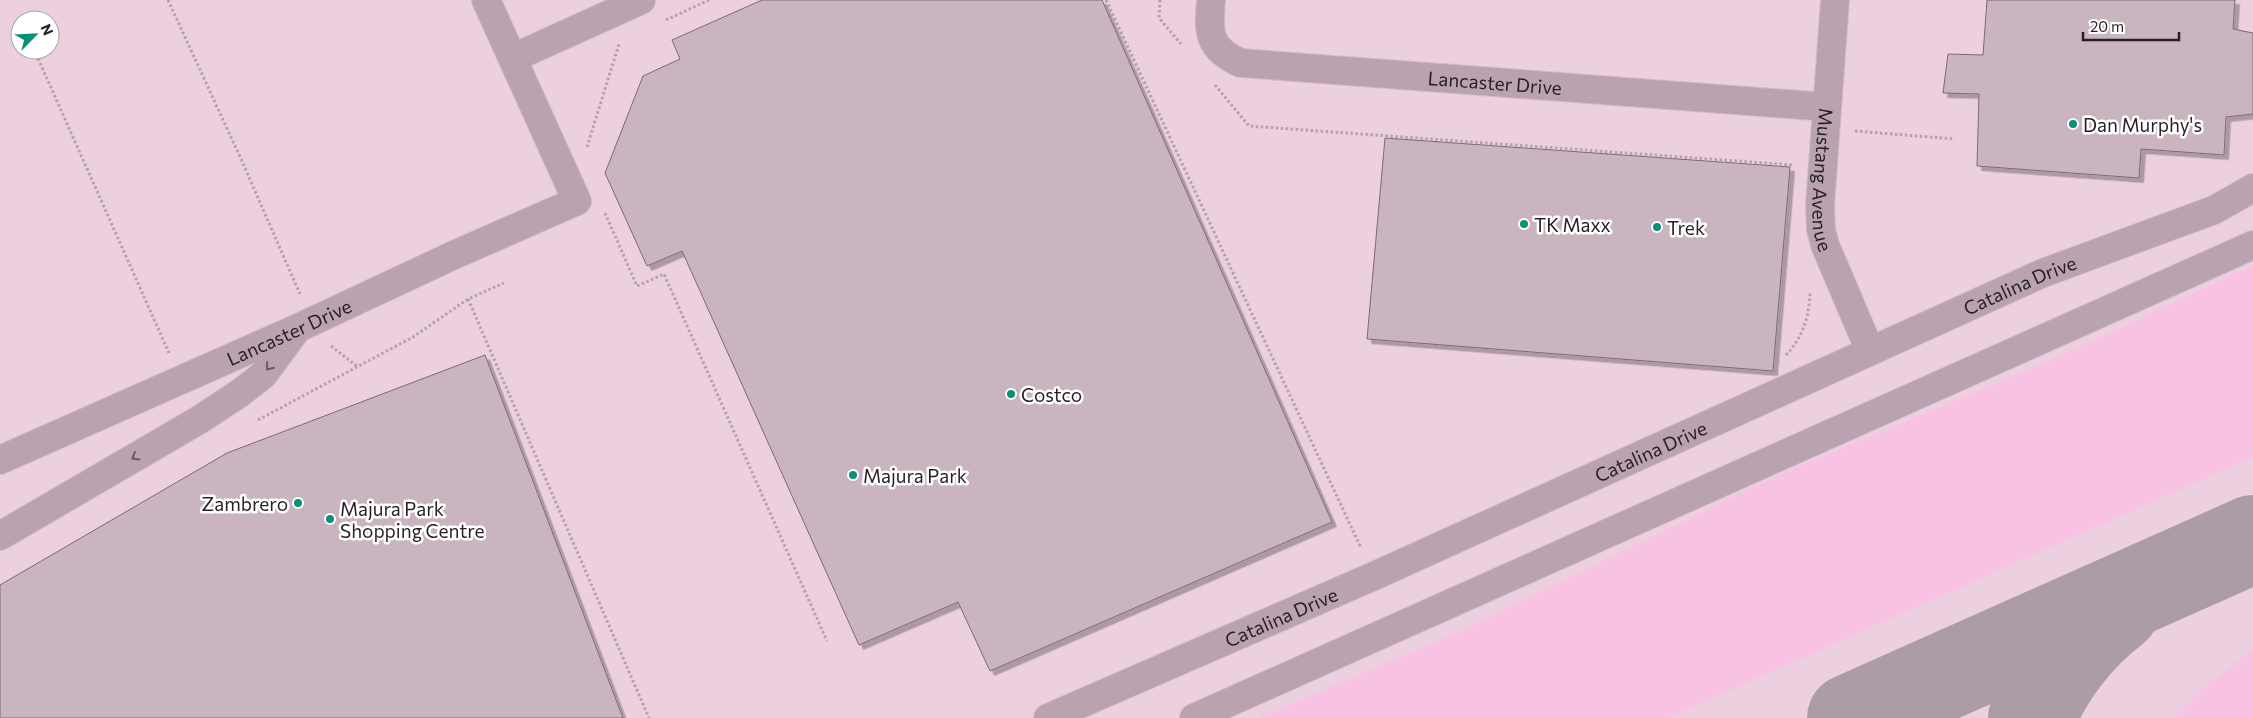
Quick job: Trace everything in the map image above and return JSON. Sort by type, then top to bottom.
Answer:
[{"type":"street","points":[[486,0],[513,58],[589,204]]},
{"type":"street","points":[[513,58],[641,0]]},
{"type":"street","name":"Lancaster Drive","points":[[1211,0],[1209,30],[1214,43],[1226,56],[1246,64],[1827,107]]},
{"type":"street","name":"Mustang Avenue","points":[[1835,0],[1820,205],[1821,230],[1828,254],[1870,350]]},
{"type":"street","name":"Catalina Drive","points":[[1048,718],[1374,576],[2043,273],[2227,204],[2253,188]]},
{"type":"street","points":[[2227,204],[2253,193]]},
{"type":"street","name":"Lancaster Drive","points":[[0,460],[305,325],[445,259],[589,204]]},
{"type":"street","points":[[1194,718],[2253,245]]},
{"type":"street","points":[[0,536],[199,420],[240,393],[263,374],[305,325]]},
{"type":"path","points":[[168,0],[241,159],[305,325],[358,367]]},
{"type":"path","points":[[665,20],[709,0]]},
{"type":"path","points":[[1106,0],[1374,576]]},
{"type":"path","points":[[585,152],[620,40]]},
{"type":"path","points":[[39,60],[181,380]]},
{"type":"path","points":[[1249,126],[1796,165],[1796,157]]},
{"type":"path","points":[[1854,138],[1854,131],[1955,139]]},
{"type":"path","points":[[589,204],[637,286],[664,274],[827,641]]},
{"type":"path","points":[[468,299],[649,718]]},
{"type":"shaded area","name":"Majura Park","points":[[0,0],[2253,0],[2253,718],[0,718]]},
{"type":"shaded area","points":[[2253,265],[2253,457],[1668,718],[1259,718],[1457,633],[1774,477],[2058,357]]},
{"type":"shaded area","points":[[2253,650],[2253,718],[2173,718],[2206,685]]},
{"type":"building","name":"Costco","points":[[762,0],[1102,0],[1332,522],[990,671],[958,602],[859,645],[682,251],[647,266],[605,173],[643,76],[680,59],[672,40]]},
{"type":"building","points":[[1987,0],[2235,0],[2233,29],[2253,33],[2253,114],[2226,117],[2224,155],[2141,149],[2139,178],[1977,166],[1979,94],[1943,93],[1948,54],[1983,55]]},
{"type":"building","points":[[1385,138],[1790,167],[1773,371],[1367,339]]},
{"type":"building","name":"Majura Park Shopping Centre","points":[[485,355],[623,718],[0,718],[0,585],[227,453]]},
{"type":"taxiway","points":[[1851,718],[2253,539]]},
{"type":"taxiway","points":[[2032,718],[2047,687],[2067,658],[2078,644],[2116,609]]},
{"type":"place","name":"Dan Murphy's","points":[[2073,124]]},
{"type":"place","name":"TK Maxx","points":[[1524,224]]},
{"type":"place","name":"Trek","points":[[1657,227]]},
{"type":"place","name":"Costco","points":[[1011,394]]},
{"type":"place","name":"Majura Park","points":[[853,475]]},
{"type":"place","name":"Zambrero","points":[[298,503]]},
{"type":"place","name":"Majura Park Shopping Centre","points":[[330,519]]}]
